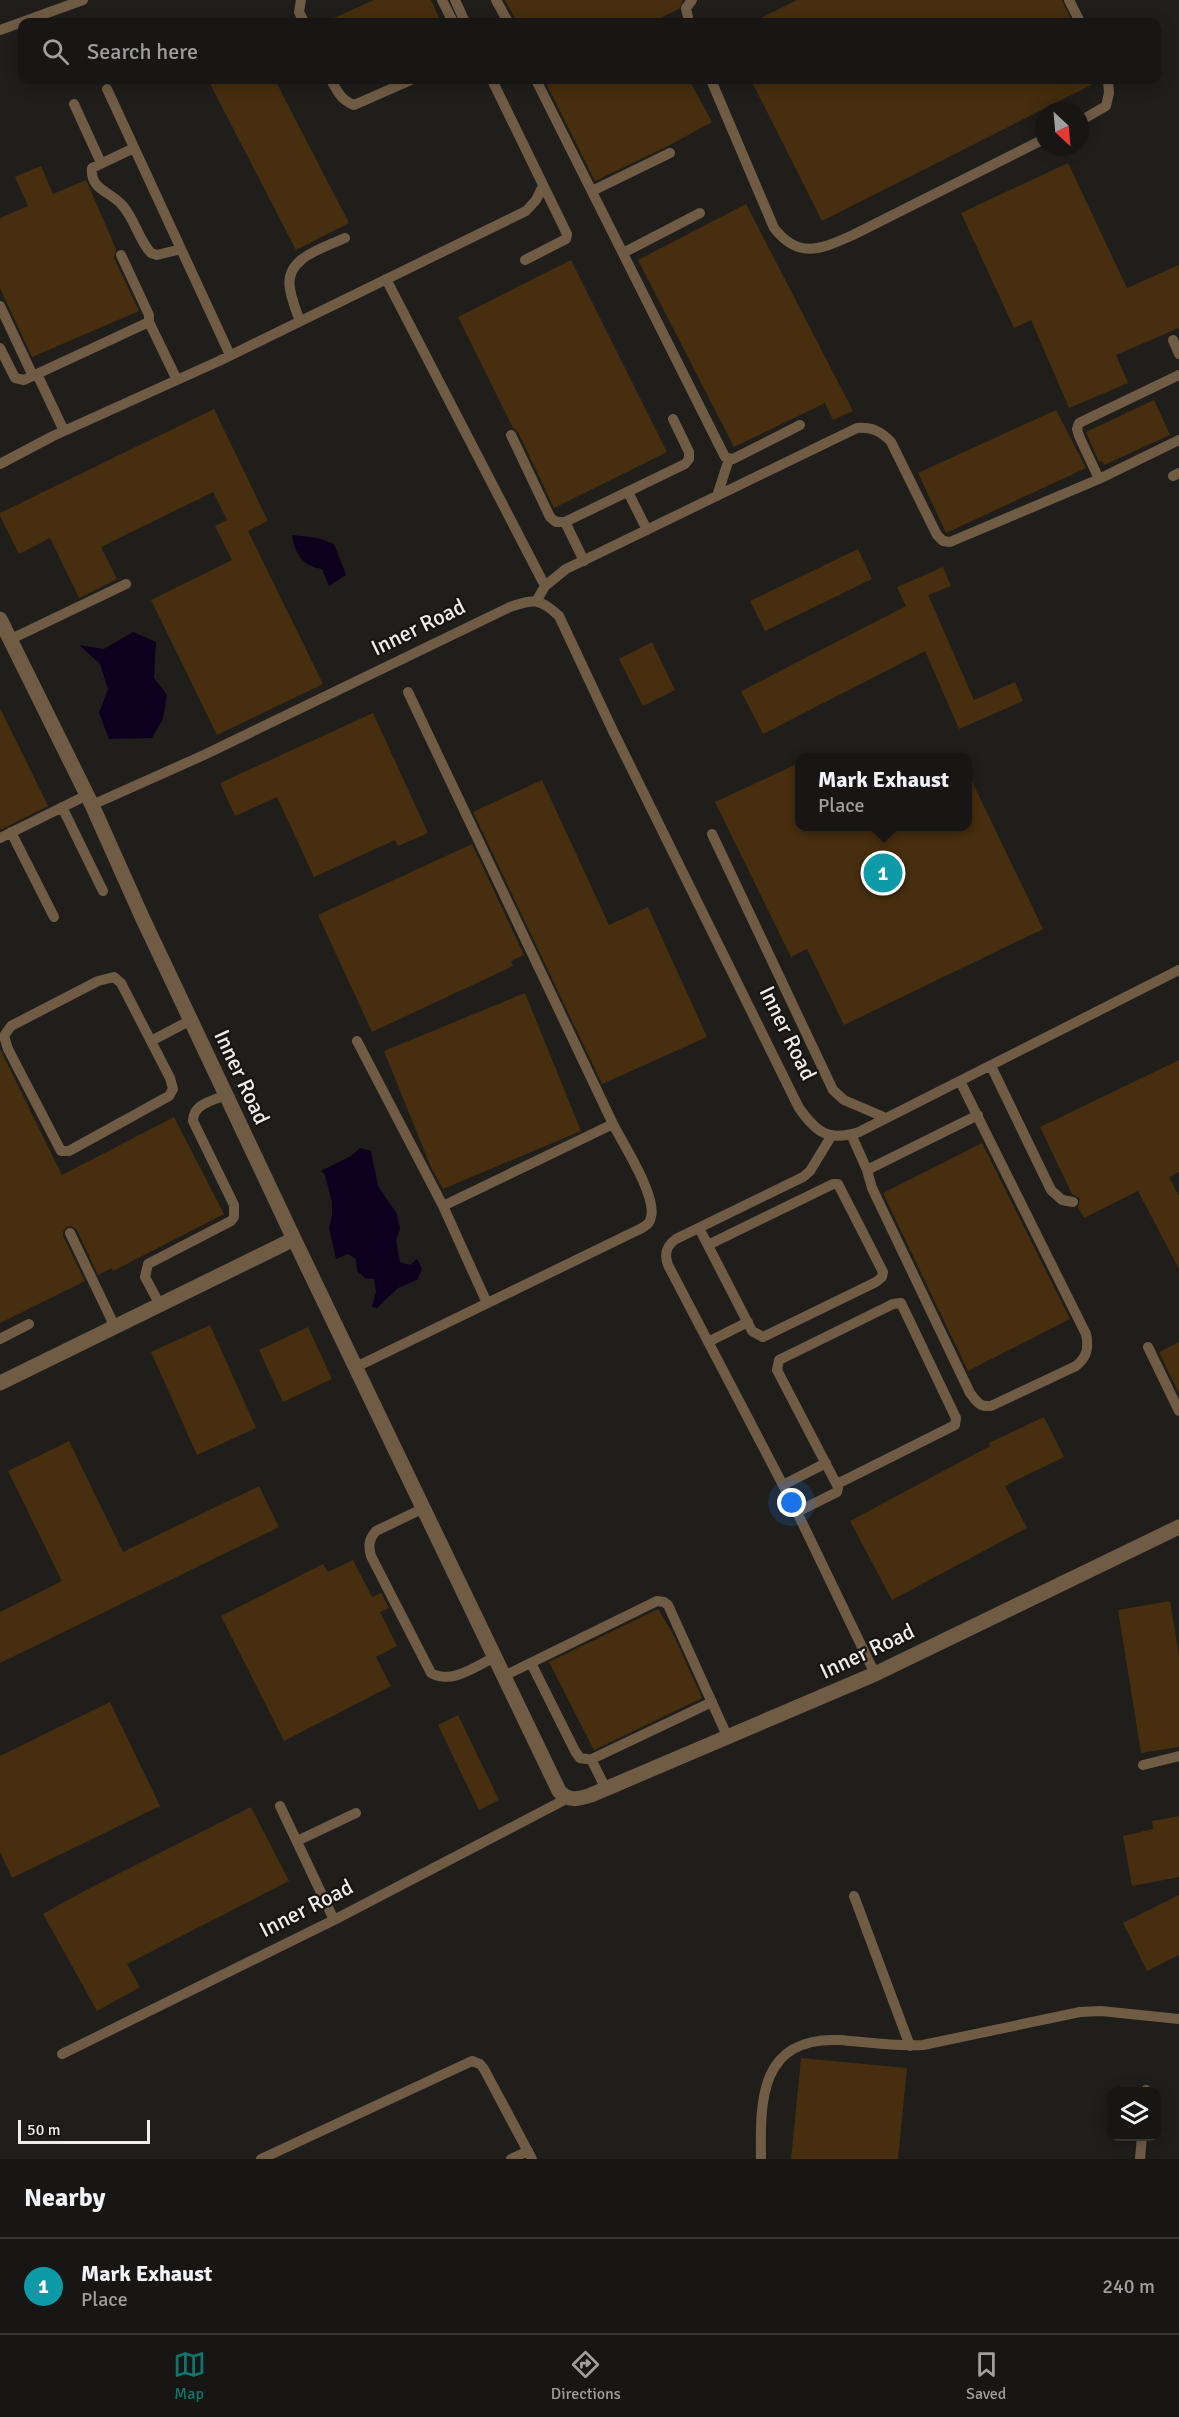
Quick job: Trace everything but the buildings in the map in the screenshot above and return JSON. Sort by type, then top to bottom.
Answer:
[{"type":"street","name":"Inner Road","points":[[4,632],[89,800],[294,1239],[559,1791],[568,1798],[582,1798],[606,1789],[875,1674],[1179,1527]]},
{"type":"street","points":[[0,1383],[294,1239]]},
{"type":"lane","points":[[33,18],[83,0]]},
{"type":"lane","points":[[301,0],[298,12],[302,18]]},
{"type":"lane","points":[[442,0],[454,12]]},
{"type":"lane","points":[[496,0],[506,18]]},
{"type":"lane","points":[[688,18],[686,8],[692,0]]},
{"type":"lane","points":[[1069,0],[1078,18]]},
{"type":"lane","points":[[0,30],[18,23]]},
{"type":"lane","points":[[333,84],[338,94],[354,105],[402,84]]},
{"type":"lane","points":[[494,84],[567,234],[566,239],[525,260]]},
{"type":"lane","points":[[538,84],[725,457],[733,459],[800,425]]},
{"type":"lane","points":[[713,84],[774,228],[790,244],[806,250],[828,246],[853,235],[1035,144]]},
{"type":"lane","points":[[1089,116],[1106,106],[1108,84]]},
{"type":"lane","points":[[107,89],[230,355]]},
{"type":"lane","points":[[74,104],[101,163]]},
{"type":"lane","points":[[134,148],[92,168],[93,181],[98,188],[111,194],[122,204],[151,253],[157,255],[181,249]]},
{"type":"lane","points":[[592,191],[670,153]]},
{"type":"lane","points":[[0,464],[64,431],[230,355],[531,208],[543,186]]},
{"type":"lane","points":[[623,253],[700,213]]},
{"type":"lane","points":[[300,321],[289,287],[290,276],[295,266],[303,257],[345,238]]},
{"type":"lane","points":[[121,255],[149,315],[148,322],[177,380]]},
{"type":"lane","points":[[386,279],[544,586]]},
{"type":"lane","points":[[0,306],[64,431]]},
{"type":"lane","points":[[0,348],[15,378],[24,380],[148,322]]},
{"type":"lane","points":[[1173,340],[1179,354]]},
{"type":"lane","points":[[1099,479],[1079,436],[1077,429],[1079,423],[1179,375]]},
{"type":"lane","points":[[511,435],[550,517],[556,522],[565,522],[678,467],[689,459],[689,452],[673,419]]},
{"type":"lane","points":[[537,600],[544,586],[566,569],[857,428],[867,428],[883,433],[891,442],[937,535],[943,541],[950,542],[1099,479],[1179,440]]},
{"type":"lane","points":[[717,496],[729,459]]},
{"type":"lane","points":[[628,492],[647,530]]},
{"type":"lane","points":[[565,522],[584,561]]},
{"type":"lane","points":[[4,632],[126,584]]},
{"type":"lane","name":"Inner Road","points":[[89,800],[204,755],[510,608],[537,600],[546,604],[559,616],[799,1108],[815,1128],[832,1135]]},
{"type":"lane","points":[[356,1367],[642,1228],[649,1223],[652,1215],[651,1202],[645,1187],[408,692]]},
{"type":"lane","points":[[0,838],[62,807],[89,800]]},
{"type":"lane","points":[[62,807],[103,891]]},
{"type":"lane","points":[[11,832],[54,917]]},
{"type":"lane","points":[[712,834],[833,1090],[844,1100],[886,1118]]},
{"type":"lane","points":[[875,1674],[797,1512],[668,1265],[665,1255],[670,1243],[794,1183],[810,1171],[832,1135],[851,1134],[886,1118],[1179,970]]},
{"type":"lane","points":[[114,977],[121,983],[151,1041],[173,1085],[171,1093],[66,1152],[58,1148],[4,1036],[11,1026],[98,981],[114,977]]},
{"type":"lane","points":[[151,1041],[191,1020]]},
{"type":"lane","points":[[357,1041],[443,1206],[487,1303]]},
{"type":"lane","points":[[991,1066],[1051,1190],[1062,1200],[1072,1202]]},
{"type":"lane","points":[[851,1134],[867,1170],[872,1188],[970,1393],[977,1403],[991,1406],[1076,1366],[1083,1361],[1088,1349],[1086,1334],[960,1081]]},
{"type":"lane","points":[[160,1305],[145,1277],[148,1264],[231,1221],[234,1217],[234,1205],[193,1121],[193,1113],[197,1108],[226,1095]]},
{"type":"lane","points":[[867,1170],[978,1115]]},
{"type":"lane","points":[[443,1206],[613,1124]]},
{"type":"lane","points":[[794,1183],[801,1199]]},
{"type":"lane","points":[[699,1228],[752,1330],[763,1337],[876,1282],[883,1272],[838,1184],[833,1184],[801,1199],[708,1245]]},
{"type":"lane","points":[[70,1233],[115,1327]]},
{"type":"lane","points":[[797,1512],[837,1492],[837,1484],[777,1370],[778,1360],[893,1304],[901,1304],[956,1418],[955,1425],[837,1484]]},
{"type":"lane","points":[[708,1342],[748,1322]]},
{"type":"lane","points":[[0,1339],[29,1324]]},
{"type":"lane","points":[[1148,1347],[1179,1411]]},
{"type":"lane","points":[[783,1485],[826,1463]]},
{"type":"lane","points":[[424,1508],[376,1531],[370,1538],[371,1556],[431,1673],[438,1677],[448,1678],[495,1657]]},
{"type":"lane","points":[[504,1676],[657,1601],[664,1602],[668,1605],[728,1738]]},
{"type":"lane","points":[[531,1663],[580,1758],[593,1760],[712,1702]]},
{"type":"lane","points":[[1143,1765],[1179,1756]]},
{"type":"lane","points":[[593,1760],[606,1789]]},
{"type":"lane","name":"Inner Road","points":[[62,2054],[334,1920],[568,1798]]},
{"type":"lane","points":[[280,1806],[334,1920]]},
{"type":"lane","points":[[297,1841],[356,1813]]},
{"type":"lane","points":[[854,1896],[910,2046]]},
{"type":"lane","points":[[761,2159],[768,2076],[782,2057],[817,2041],[837,2040],[910,2046],[1080,2012],[1101,2011],[1179,2019]]},
{"type":"lane","points":[[261,2159],[472,2061],[484,2068],[530,2155],[511,2159]]},
{"type":"lane","points":[[1140,2159],[1142,2141]]},
{"type":"shaded area","points":[[292,535],[318,538],[334,544],[346,575],[329,586],[322,569],[309,565],[301,558]]},
{"type":"shaded area","points":[[133,632],[156,642],[154,678],[167,695],[163,719],[152,738],[109,739],[99,713],[108,689],[100,664],[79,645],[104,649]]},
{"type":"shaded area","points":[[360,1148],[371,1151],[378,1186],[397,1214],[400,1229],[396,1240],[400,1262],[410,1265],[417,1259],[422,1269],[417,1280],[398,1288],[377,1308],[372,1307],[376,1292],[374,1279],[365,1278],[357,1271],[356,1259],[348,1254],[336,1259],[329,1228],[332,1202],[325,1175],[321,1171],[351,1156]]},
{"type":"place","name":"Mark Exhaust","points":[[883,873]]}]
